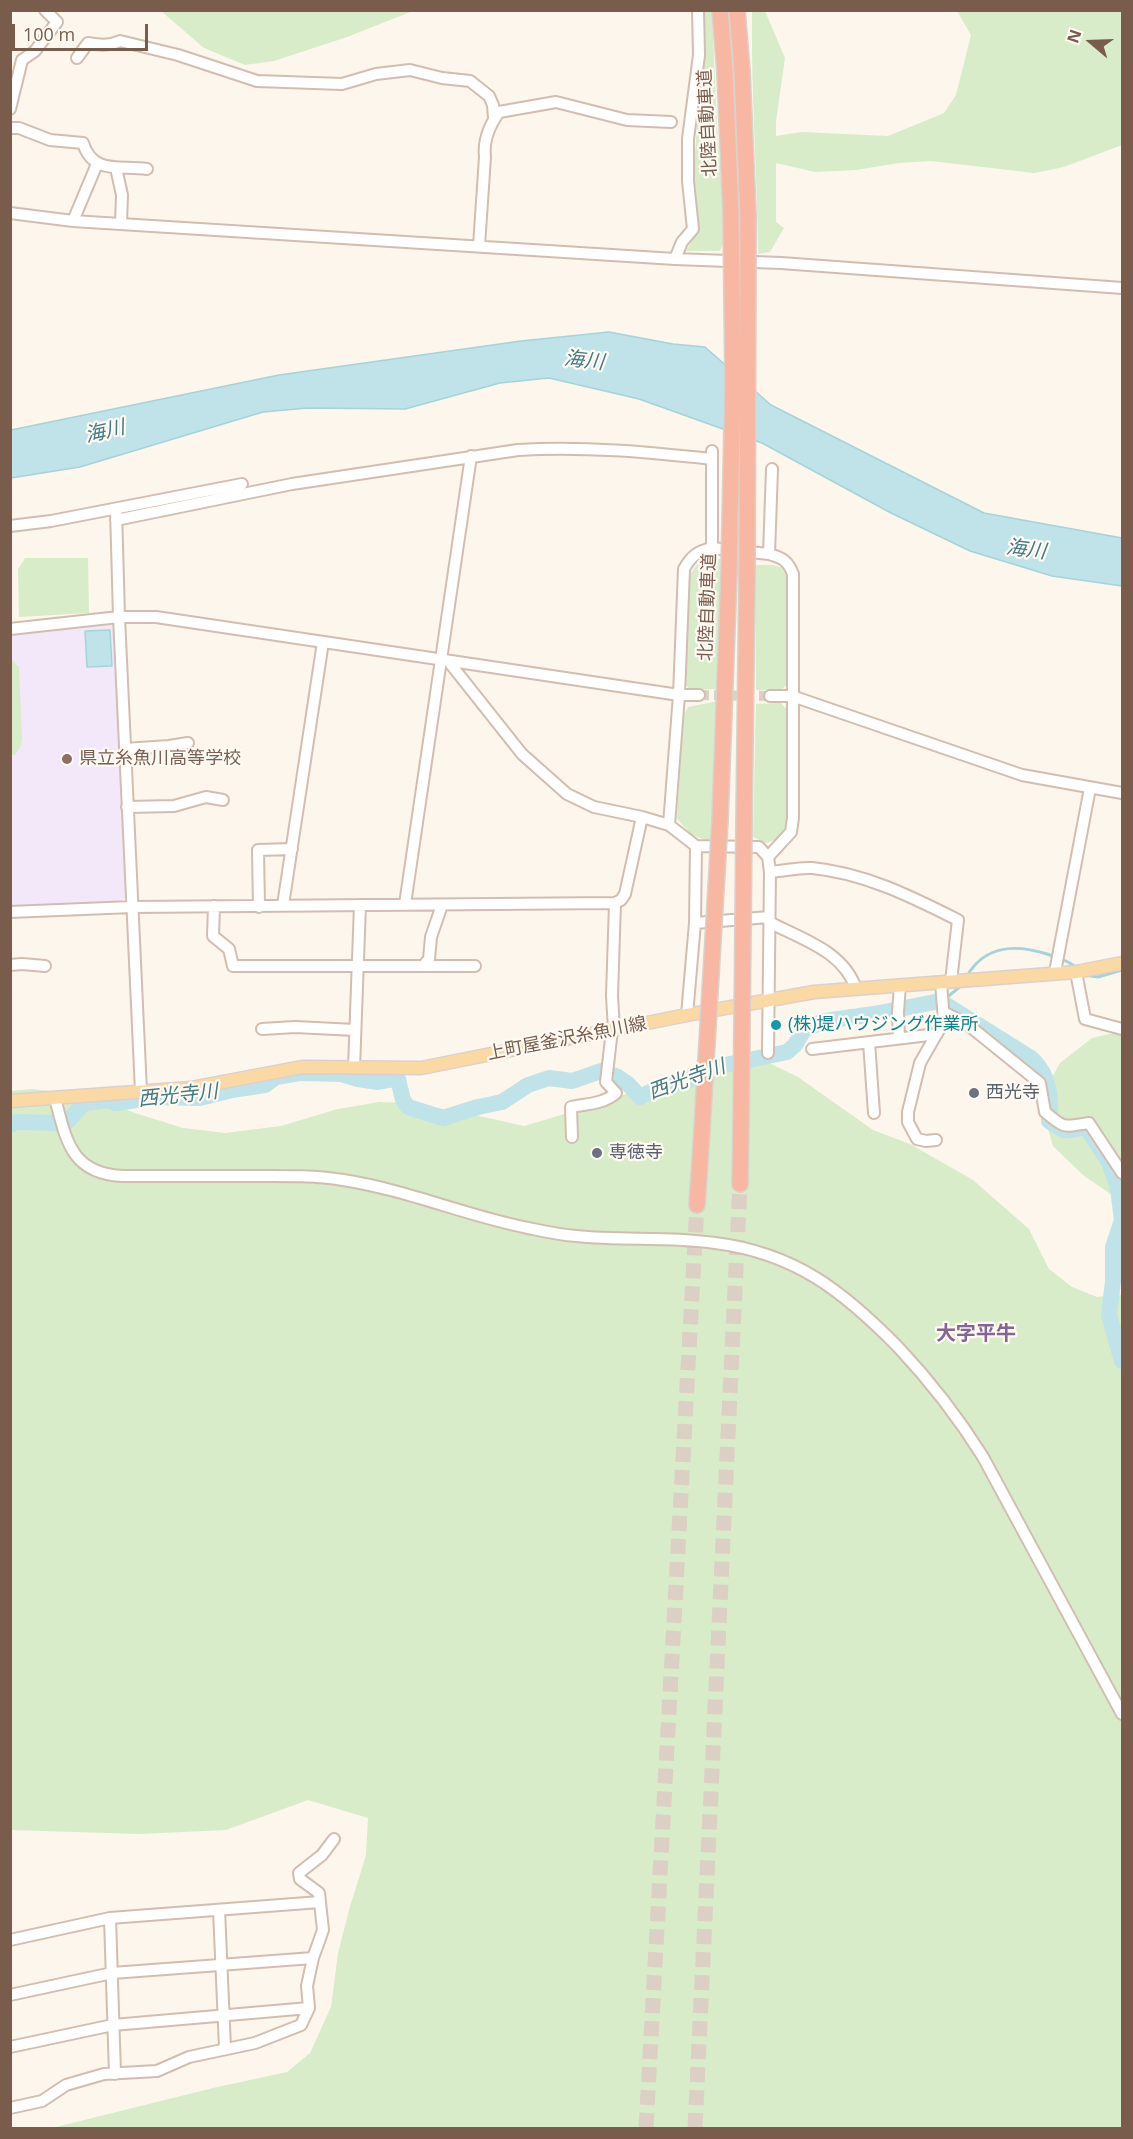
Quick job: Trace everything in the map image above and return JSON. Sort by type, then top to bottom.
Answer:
[{"type":"highway","name":"北陸自動車道","points":[[697,1205],[720,820],[729,573],[732,214],[720,10]]},
{"type":"highway","name":"北陸自動車道","points":[[737,10],[748,215],[747,576],[740,1184]]},
{"type":"main road","name":"上町屋釜沢糸魚川線","points":[[10,1101],[191,1088],[302,1067],[421,1068],[767,999],[814,992],[1076,972],[1122,963]]},
{"type":"street","points":[[10,109],[14,79],[21,60],[34,51],[57,22],[45,10]]},
{"type":"street","points":[[675,259],[682,242],[693,229],[688,181],[688,139],[699,55],[698,10]]},
{"type":"street","points":[[76,58],[88,43],[101,45],[120,41],[178,55],[257,81],[342,84],[376,74],[410,70],[442,78],[470,81],[489,96],[493,105],[494,118]]},
{"type":"street","points":[[479,246],[485,157],[483,145],[494,118],[499,112],[556,102],[627,120],[671,122]]},
{"type":"street","points":[[10,128],[19,128],[50,140],[83,143],[87,155],[97,164],[116,168],[147,169]]},
{"type":"street","points":[[73,221],[97,164]]},
{"type":"street","points":[[116,168],[122,195],[121,224]]},
{"type":"street","points":[[10,213],[73,221],[851,268],[1122,288]]},
{"type":"street","points":[[10,526],[116,514],[471,456],[555,448],[712,455],[712,548]]},
{"type":"street","points":[[405,904],[446,661],[471,456]]},
{"type":"street","points":[[769,554],[772,469]]},
{"type":"street","points":[[116,514],[242,484]]},
{"type":"street","points":[[116,514],[141,1091]]},
{"type":"street","points":[[669,825],[679,695],[684,569],[690,558],[699,551],[712,548],[769,554],[783,558],[790,564],[794,574],[793,818],[791,832],[768,857]]},
{"type":"street","points":[[10,629],[119,617],[156,617],[679,695],[699,695]]},
{"type":"street","points":[[283,906],[323,642]]},
{"type":"street","points":[[446,661],[522,754],[567,794],[594,807],[669,825],[696,846],[759,847],[768,857],[770,872],[768,1053]]},
{"type":"street","points":[[770,696],[792,696],[1022,776],[1122,793]]},
{"type":"street","points":[[125,750],[188,742]]},
{"type":"street","points":[[1055,972],[1090,788]]},
{"type":"street","points":[[127,807],[174,806],[206,797],[223,800]]},
{"type":"street","points":[[10,912],[132,907],[615,903],[625,894],[642,817]]},
{"type":"street","points":[[687,1015],[695,923],[696,846]]},
{"type":"street","points":[[259,907],[258,850],[292,849]]},
{"type":"street","points":[[770,872],[810,868],[841,873],[893,888],[958,920],[946,982],[945,1021],[920,1063],[908,1112],[908,1122],[917,1139],[936,1140]]},
{"type":"street","points":[[572,1137],[571,1107],[610,1098],[616,1093],[606,1082],[613,1030],[615,903]]},
{"type":"street","points":[[423,966],[429,959],[431,937],[442,904]]},
{"type":"street","points":[[354,1068],[360,905]]},
{"type":"street","points":[[214,906],[213,936],[229,949],[233,966],[475,966]]},
{"type":"street","points":[[695,923],[769,919],[835,956],[853,980],[856,989]]},
{"type":"street","points":[[10,965],[45,966]]},
{"type":"street","points":[[1076,972],[1085,1019],[1122,1029]]},
{"type":"street","points":[[899,1038],[900,985]]},
{"type":"street","points":[[945,1013],[967,1024],[1040,1083],[1045,1112],[1061,1126],[1069,1127],[1089,1123],[1122,1173]]},
{"type":"street","points":[[262,1029],[295,1027],[355,1030]]},
{"type":"street","points":[[812,1049],[938,1034]]},
{"type":"street","points":[[869,1042],[873,1113]]},
{"type":"street","points":[[55,1098],[66,1139],[72,1150],[86,1166],[103,1173],[123,1176],[291,1176],[345,1180],[514,1225],[552,1232],[602,1238],[690,1240],[745,1248],[812,1275],[854,1304],[868,1317],[940,1394],[966,1430],[983,1457],[1122,1714]]},
{"type":"street","points":[[10,2108],[42,2101],[66,2085],[104,2074],[157,2071],[189,2057],[255,2043],[301,2025],[309,2008],[307,1986],[313,1958],[323,1930],[319,1893],[300,1879],[299,1873],[322,1855],[334,1839]]},
{"type":"street","points":[[10,1940],[110,1918],[320,1902]]},
{"type":"street","points":[[219,1910],[225,2048]]},
{"type":"street","points":[[110,1918],[115,2074]]},
{"type":"street","points":[[10,1995],[112,1973],[313,1958]]},
{"type":"street","points":[[10,2048],[114,2025],[309,2008]]},
{"type":"shaded area","name":"県立糸魚川高等学校","points":[[99,622],[116,624],[128,897],[110,902],[11,907],[11,631]]},
{"type":"green space","points":[[161,11],[413,11],[347,37],[274,61],[245,65],[204,48]]},
{"type":"green space","points":[[704,11],[712,11],[725,239],[720,251],[686,251],[697,232],[694,172]]},
{"type":"green space","points":[[752,11],[765,11],[785,58],[776,136],[802,132],[888,136],[944,113],[956,95],[971,35],[957,11],[1122,11],[1122,145],[1064,167],[1034,173],[931,161],[899,163],[856,170],[815,172],[776,163],[776,222],[784,228],[770,252],[758,254]]},
{"type":"green space","points":[[25,558],[88,558],[89,613],[19,617],[18,569]]},
{"type":"green space","points":[[720,559],[718,689],[690,690],[686,685],[689,576],[698,563]]},
{"type":"green space","points":[[755,565],[773,565],[784,568],[789,576],[788,682],[782,690],[756,690]]},
{"type":"green space","points":[[11,659],[19,667],[22,737],[21,746],[15,755],[11,755]]},
{"type":"green space","points":[[718,701],[712,837],[708,841],[692,835],[677,819],[682,719],[688,707]]},
{"type":"green space","points":[[781,703],[788,711],[787,830],[778,839],[766,843],[753,837],[756,704]]},
{"type":"green space","points":[[1122,1031],[1122,1202],[1083,1175],[1053,1146],[1045,1119],[1045,1090],[1060,1063],[1092,1038]]},
{"type":"green space","points":[[732,1058],[767,1062],[798,1077],[873,1130],[910,1144],[973,1180],[1029,1229],[1049,1269],[1072,1287],[1097,1297],[1122,1295],[1122,2128],[52,2128],[287,2072],[310,2053],[331,2007],[338,1953],[366,1855],[368,1818],[308,1800],[226,1830],[139,1834],[11,1830],[10,1091],[32,1089],[93,1096],[135,1113],[183,1128],[225,1133],[281,1126],[338,1109],[379,1102],[407,1103],[524,1126],[611,1100],[694,1066]]},
{"type":"water","name":"海川","points":[[609,332],[673,344],[705,347],[771,405],[984,513],[1122,538],[1122,586],[1052,576],[970,551],[891,513],[762,443],[639,399],[549,378],[500,383],[405,409],[308,408],[263,412],[80,467],[11,478],[11,430],[279,375],[521,341]]},
{"type":"water","points":[[110,630],[112,666],[87,667],[85,631]]},
{"type":"waterway","points":[[967,976],[983,958],[1012,948],[1047,954],[1077,968]]},
{"type":"waterway","points":[[1084,975],[1098,977],[1122,970]]},
{"type":"waterway","points":[[945,999],[962,985]]},
{"type":"waterway","name":"西光寺川","points":[[10,1125],[17,1122],[68,1121],[84,1103],[108,1100],[116,1103],[157,1097],[200,1098],[265,1085],[276,1077],[300,1073],[341,1074],[378,1082],[395,1076],[398,1079],[403,1100],[408,1107],[443,1118],[502,1102],[528,1085],[549,1078],[572,1081],[601,1071],[616,1076],[628,1084],[640,1097],[667,1083],[685,1082],[711,1068],[787,1052],[795,1045],[804,1030],[824,1021],[940,1001],[1031,1058],[1042,1071],[1048,1087],[1049,1121],[1067,1131],[1086,1127],[1109,1162],[1118,1189],[1122,1220],[1113,1247],[1113,1281],[1109,1315],[1122,1361]]},
{"type":"tunnel","points":[[699,695],[770,696]]},
{"type":"tunnel","points":[[695,2128],[740,1184]]},
{"type":"tunnel","points":[[646,2128],[697,1205]]},
{"type":"place","name":"県立糸魚川高等学校","points":[[67,759]]},
{"type":"place","name":"(株)堤ハウジング作業所","points":[[776,1025]]},
{"type":"place","name":"西光寺","points":[[974,1093]]},
{"type":"place","name":"専徳寺","points":[[597,1153]]},
{"type":"district","name":"大字平牛","points":[[976,1334]]}]
